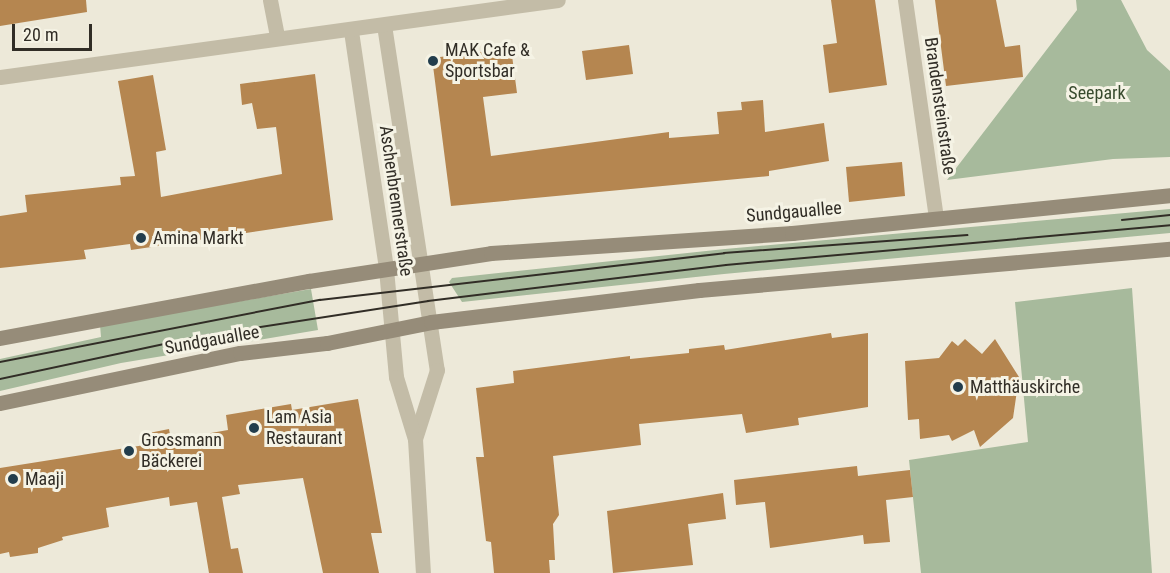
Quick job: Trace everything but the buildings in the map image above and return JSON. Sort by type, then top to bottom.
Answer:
[{"type":"street","points":[[270,0],[277,37]]},
{"type":"street","points":[[0,77],[277,37],[351,31],[444,13],[558,0]]},
{"type":"street","name":"Brandensteinstraße","points":[[906,0],[936,217]]},
{"type":"street","name":"Aschenbrennerstraße","points":[[384,25],[421,264]]},
{"type":"street","name":"Aschenbrennerstraße","points":[[351,31],[386,269],[396,377],[415,439]]},
{"type":"street","name":"Sundgauallee","points":[[0,338],[386,269],[491,253],[792,233],[1170,195]]},
{"type":"street","name":"Sundgauallee","points":[[0,403],[240,353],[391,331],[431,322],[699,290],[1170,249]]},
{"type":"street","points":[[421,264],[437,370],[415,439],[423,573]]},
{"type":"green space","name":"Seepark","points":[[1076,0],[1121,0],[1147,50],[1170,71],[1170,157],[1113,159],[947,180],[1077,10]]},
{"type":"green space","points":[[1170,209],[1170,233],[724,274],[462,302],[449,282],[452,278],[725,249]]},
{"type":"green space","points":[[1132,288],[1152,573],[921,573],[909,460],[1028,442],[1015,302]]},
{"type":"green space","points":[[311,289],[318,330],[121,363],[0,391],[0,359],[101,337],[100,325]]},
{"type":"tram line","points":[[1122,220],[1170,215]]},
{"type":"tram line","points":[[0,379],[202,336],[428,301],[726,265],[1170,225]]},
{"type":"tram line","points":[[0,362],[320,300],[724,253],[967,235]]},
{"type":"place","name":"MAK Cafe & Sportsbar","points":[[433,61]]},
{"type":"place","name":"Amina Markt","points":[[141,238]]},
{"type":"place","name":"Matthäuskirche","points":[[958,387]]},
{"type":"place","name":"Lam Asia Restaurant","points":[[254,428]]},
{"type":"place","name":"Grossmann Bäckerei","points":[[129,451]]},
{"type":"place","name":"Maaji","points":[[13,479]]}]
